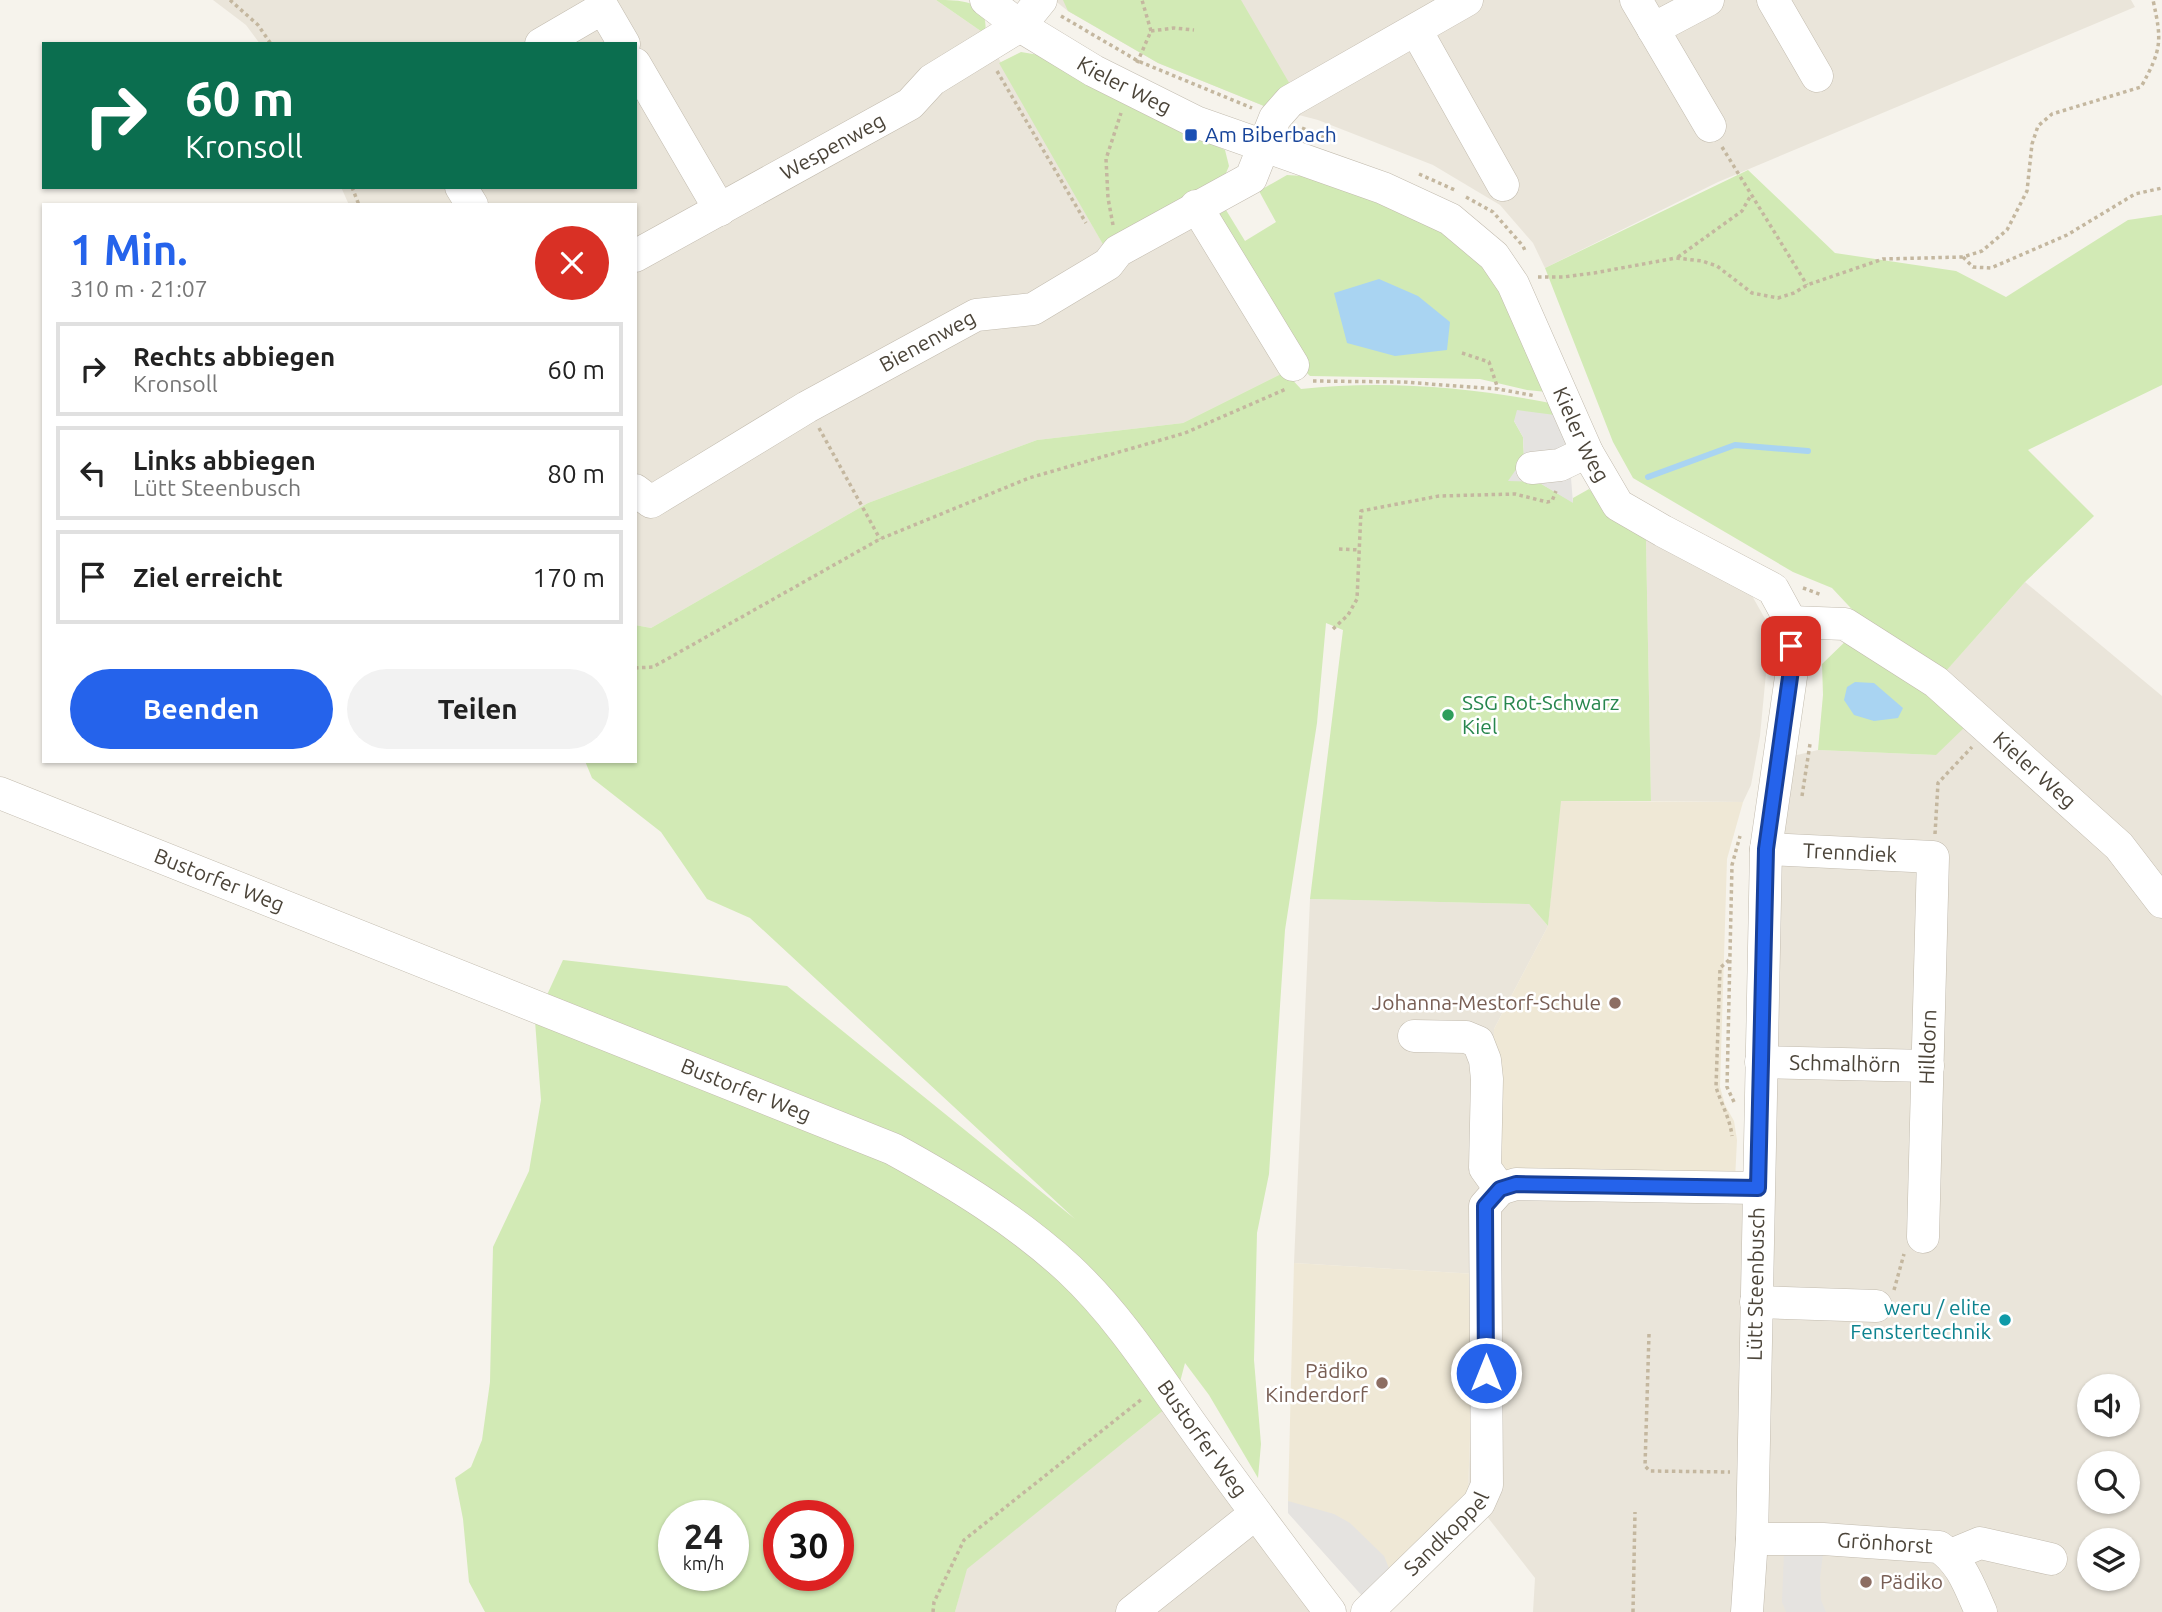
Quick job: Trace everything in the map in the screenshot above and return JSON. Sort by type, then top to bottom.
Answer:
[{"type":"street","name":"Kieler Weg","points":[[986,0],[1034,10],[1094,71],[1133,75],[1196,122],[1270,132],[1450,219],[1494,256],[1513,284],[1587,452],[1618,505],[1773,589],[1791,622],[1845,624],[1936,682],[2119,846],[2162,902]]},
{"type":"street","points":[[1270,132],[1290,101],[1467,0]]},
{"type":"street","points":[[1636,0],[1710,126]]},
{"type":"street","points":[[1653,29],[1708,0]]},
{"type":"street","points":[[1773,0],[1817,76]]},
{"type":"street","points":[[544,42],[603,8],[623,42]]},
{"type":"street","name":"Wespenweg","points":[[637,255],[910,104],[932,80],[984,49],[1034,10]]},
{"type":"street","points":[[1416,30],[1503,185]]},
{"type":"street","points":[[637,67],[720,210]]},
{"type":"street","name":"Bienenweg","points":[[643,496],[976,315],[1033,309],[1108,264],[1118,251],[1251,178],[1270,132]]},
{"type":"street","points":[[1196,206],[1297,377]]},
{"type":"street","points":[[1532,468],[1560,465],[1587,452]]},
{"type":"street","name":"Lütt Steenbusch","points":[[1747,1612],[1752,1539],[1766,849],[1791,670],[1791,622]]},
{"type":"street","name":"Bustorfer Weg","points":[[0,793],[893,1149],[949,1180],[1010,1222],[1068,1269],[1116,1319],[1255,1514],[1330,1612]]},
{"type":"street","name":"Trenndiek","points":[[1766,849],[1933,857]]},
{"type":"street","name":"Hilldorn","points":[[1923,1237],[1933,857]]},
{"type":"street","points":[[1414,1036],[1466,1037],[1478,1042],[1485,1060],[1487,1079],[1485,1168],[1500,1189],[1516,1184],[1758,1188]]},
{"type":"street","name":"Schmalhörn","points":[[1761,1062],[1928,1066]]},
{"type":"street","name":"Sandkoppel","points":[[1367,1612],[1479,1503],[1487,1485],[1485,1206],[1500,1189]]},
{"type":"street","points":[[1756,1302],[1875,1306]]},
{"type":"street","points":[[1132,1612],[1255,1514]]},
{"type":"street","name":"Grönhorst","points":[[1752,1539],[1823,1539],[1939,1547],[1951,1555],[1961,1569],[1981,1612]]},
{"type":"street","points":[[1951,1555],[1980,1543],[2051,1559]]},
{"type":"path","points":[[230,0],[258,25],[270,42]]},
{"type":"path","points":[[1118,251],[1108,198],[1106,159],[1133,75],[1151,31],[1142,0]]},
{"type":"path","points":[[1541,289],[1536,277],[1563,277],[1676,258],[1717,266],[1752,293],[1778,298],[1883,259],[1963,257],[1982,251],[2007,230],[2027,191],[2032,144],[2038,126],[2052,114],[2141,87],[2154,65],[2162,36],[2153,0]]},
{"type":"path","points":[[1034,10],[1133,75],[1270,132],[1339,143]]},
{"type":"path","points":[[1151,31],[1194,30]]},
{"type":"path","points":[[984,49],[1086,223]]},
{"type":"path","points":[[1710,126],[1807,285]]},
{"type":"path","points":[[1416,172],[1441,182],[1493,212],[1523,246],[1527,256]]},
{"type":"path","points":[[1963,257],[1973,267],[1991,268],[2067,235],[2135,194],[2162,188]]},
{"type":"path","points":[[1676,258],[1742,211],[1751,195]]},
{"type":"path","points":[[1462,353],[1489,362],[1498,389]]},
{"type":"path","points":[[637,668],[653,667],[880,539],[1029,478],[1185,433],[1297,377],[1498,389],[1564,400]]},
{"type":"path","points":[[807,407],[880,539]]},
{"type":"path","points":[[1333,629],[1348,615],[1357,599],[1361,511],[1439,496],[1515,494],[1546,502],[1552,501],[1556,492]]},
{"type":"path","points":[[1339,549],[1360,550]]},
{"type":"path","points":[[1933,857],[1938,783],[1988,730]]},
{"type":"path","points":[[1729,960],[1720,968],[1716,1087],[1721,1106],[1730,1121],[1732,1138],[1740,1138]]},
{"type":"path","points":[[1875,1306],[1883,1305],[1890,1299],[1897,1284],[1902,1258],[1910,1244],[1923,1237]]},
{"type":"path","points":[[1649,1334],[1646,1466],[1650,1471],[1731,1472]]},
{"type":"path","points":[[933,1612],[934,1602],[964,1540],[1163,1382]]},
{"type":"path","points":[[1633,1612],[1634,1513]]},
{"type":"shaded area","points":[[213,0],[936,0],[985,34],[1105,248],[1201,195],[1299,365],[1183,423],[1037,440],[868,503],[651,628],[637,625],[637,203],[348,203],[342,189],[637,189],[637,42],[259,42],[246,25]]},
{"type":"shaded area","points":[[1054,0],[2131,0],[2135,7],[1718,182],[1545,268],[1533,243],[1500,205],[1433,165],[1318,120],[1264,106],[1158,63],[1068,11]]},
{"type":"shaded area","points":[[1517,410],[1555,415],[1579,471],[1571,478],[1573,503],[1538,482],[1508,481],[1524,458],[1523,437],[1514,421]]},
{"type":"shaded area","points":[[1646,540],[1751,594],[1768,624],[1760,736],[1751,785],[1743,802],[1651,801]]},
{"type":"shaded area","points":[[2025,582],[2162,696],[2162,1612],[1533,1612],[1535,1578],[1468,1492],[1476,1274],[1294,1263],[1310,899],[1529,904],[1548,926],[1494,1029],[1757,1188],[1780,759],[1818,750],[1936,755],[1936,682]]},
{"type":"shaded area","name":"Johanna-Mestorf-Schule","points":[[1560,801],[1743,802],[1727,859],[1720,1087],[1725,1105],[1734,1121],[1737,1140],[1735,1180],[1491,1171],[1494,1029],[1548,926]]},
{"type":"shaded area","name":"Pädiko Kinderdorf","points":[[1294,1263],[1476,1274],[1468,1492],[1391,1573],[1288,1501]]},
{"type":"shaded area","points":[[1175,1401],[1330,1612],[955,1612],[966,1569]]},
{"type":"shaded area","points":[[1288,1501],[1334,1514],[1350,1523],[1384,1556],[1391,1573],[1364,1598],[1288,1513]]},
{"type":"shaded area","points":[[1784,1553],[1823,1553],[1821,1600],[1826,1612],[1786,1612],[1782,1602]]},
{"type":"green space","points":[[936,0],[964,2],[979,8],[983,14],[985,34]]},
{"type":"green space","points":[[1063,0],[1241,0],[1291,86],[1264,106],[1158,63],[1068,11]]},
{"type":"green space","points":[[1021,52],[1039,55],[1135,109],[1225,150],[1229,166],[1224,178],[1105,248],[999,63]]},
{"type":"green space","points":[[1748,170],[1835,253],[1956,271],[2006,297],[2128,220],[2162,215],[2162,385],[2028,450],[2094,516],[2025,582],[1946,671],[1862,620],[1832,588],[1793,572],[1633,478],[1613,442],[1545,268]]},
{"type":"green space","points":[[1287,175],[1319,177],[1444,227],[1504,283],[1547,392],[1480,379],[1310,376],[1299,365],[1213,218],[1226,210],[1245,241],[1276,222],[1259,191]]},
{"type":"green space","points":[[1285,372],[1301,389],[1395,385],[1457,389],[1550,403],[1555,415],[1514,421],[1523,437],[1524,458],[1538,482],[1573,502],[1573,498],[1589,489],[1609,510],[1646,540],[1651,801],[1561,801],[1548,926],[1529,904],[1310,899],[1343,630],[1326,623],[1317,723],[1285,930],[1269,1174],[1257,1233],[1254,1360],[1261,1444],[1258,1478],[1209,1395],[1185,1363],[1175,1401],[967,1569],[955,1612],[485,1612],[469,1582],[463,1519],[455,1478],[471,1467],[482,1440],[490,1382],[493,1247],[529,1171],[541,1100],[535,1021],[563,960],[787,986],[1075,1219],[750,918],[707,899],[661,832],[592,778],[586,763],[637,763],[637,625],[651,628],[868,503],[1037,440],[1183,423]]},
{"type":"green space","points":[[1850,637],[1969,723],[1936,755],[1818,750],[1823,695],[1822,664]]},
{"type":"water","points":[[1379,279],[1418,296],[1450,322],[1447,350],[1395,356],[1347,343],[1334,293]]},
{"type":"water","points":[[1855,682],[1874,683],[1903,708],[1898,718],[1874,721],[1854,715],[1844,700],[1847,687]]},
{"type":"waterway","points":[[1648,477],[1735,445],[1808,451]]},
{"type":"place","name":"Am Biberbach","points":[[1191,135]]},
{"type":"place","name":"SSG Rot-Schwarz Kiel","points":[[1448,715]]},
{"type":"place","name":"Johanna-Mestorf-Schule","points":[[1615,1003]]},
{"type":"place","name":"weru / elite Fenstertechnik","points":[[2005,1320]]},
{"type":"place","name":"Pädiko Kinderdorf","points":[[1382,1383]]},
{"type":"place","name":"Pädiko","points":[[1866,1582]]},
{"type":"route","points":[[1486,1373],[1485,1206],[1500,1189],[1516,1184],[1758,1188],[1766,849],[1791,670],[1791,646]]}]
